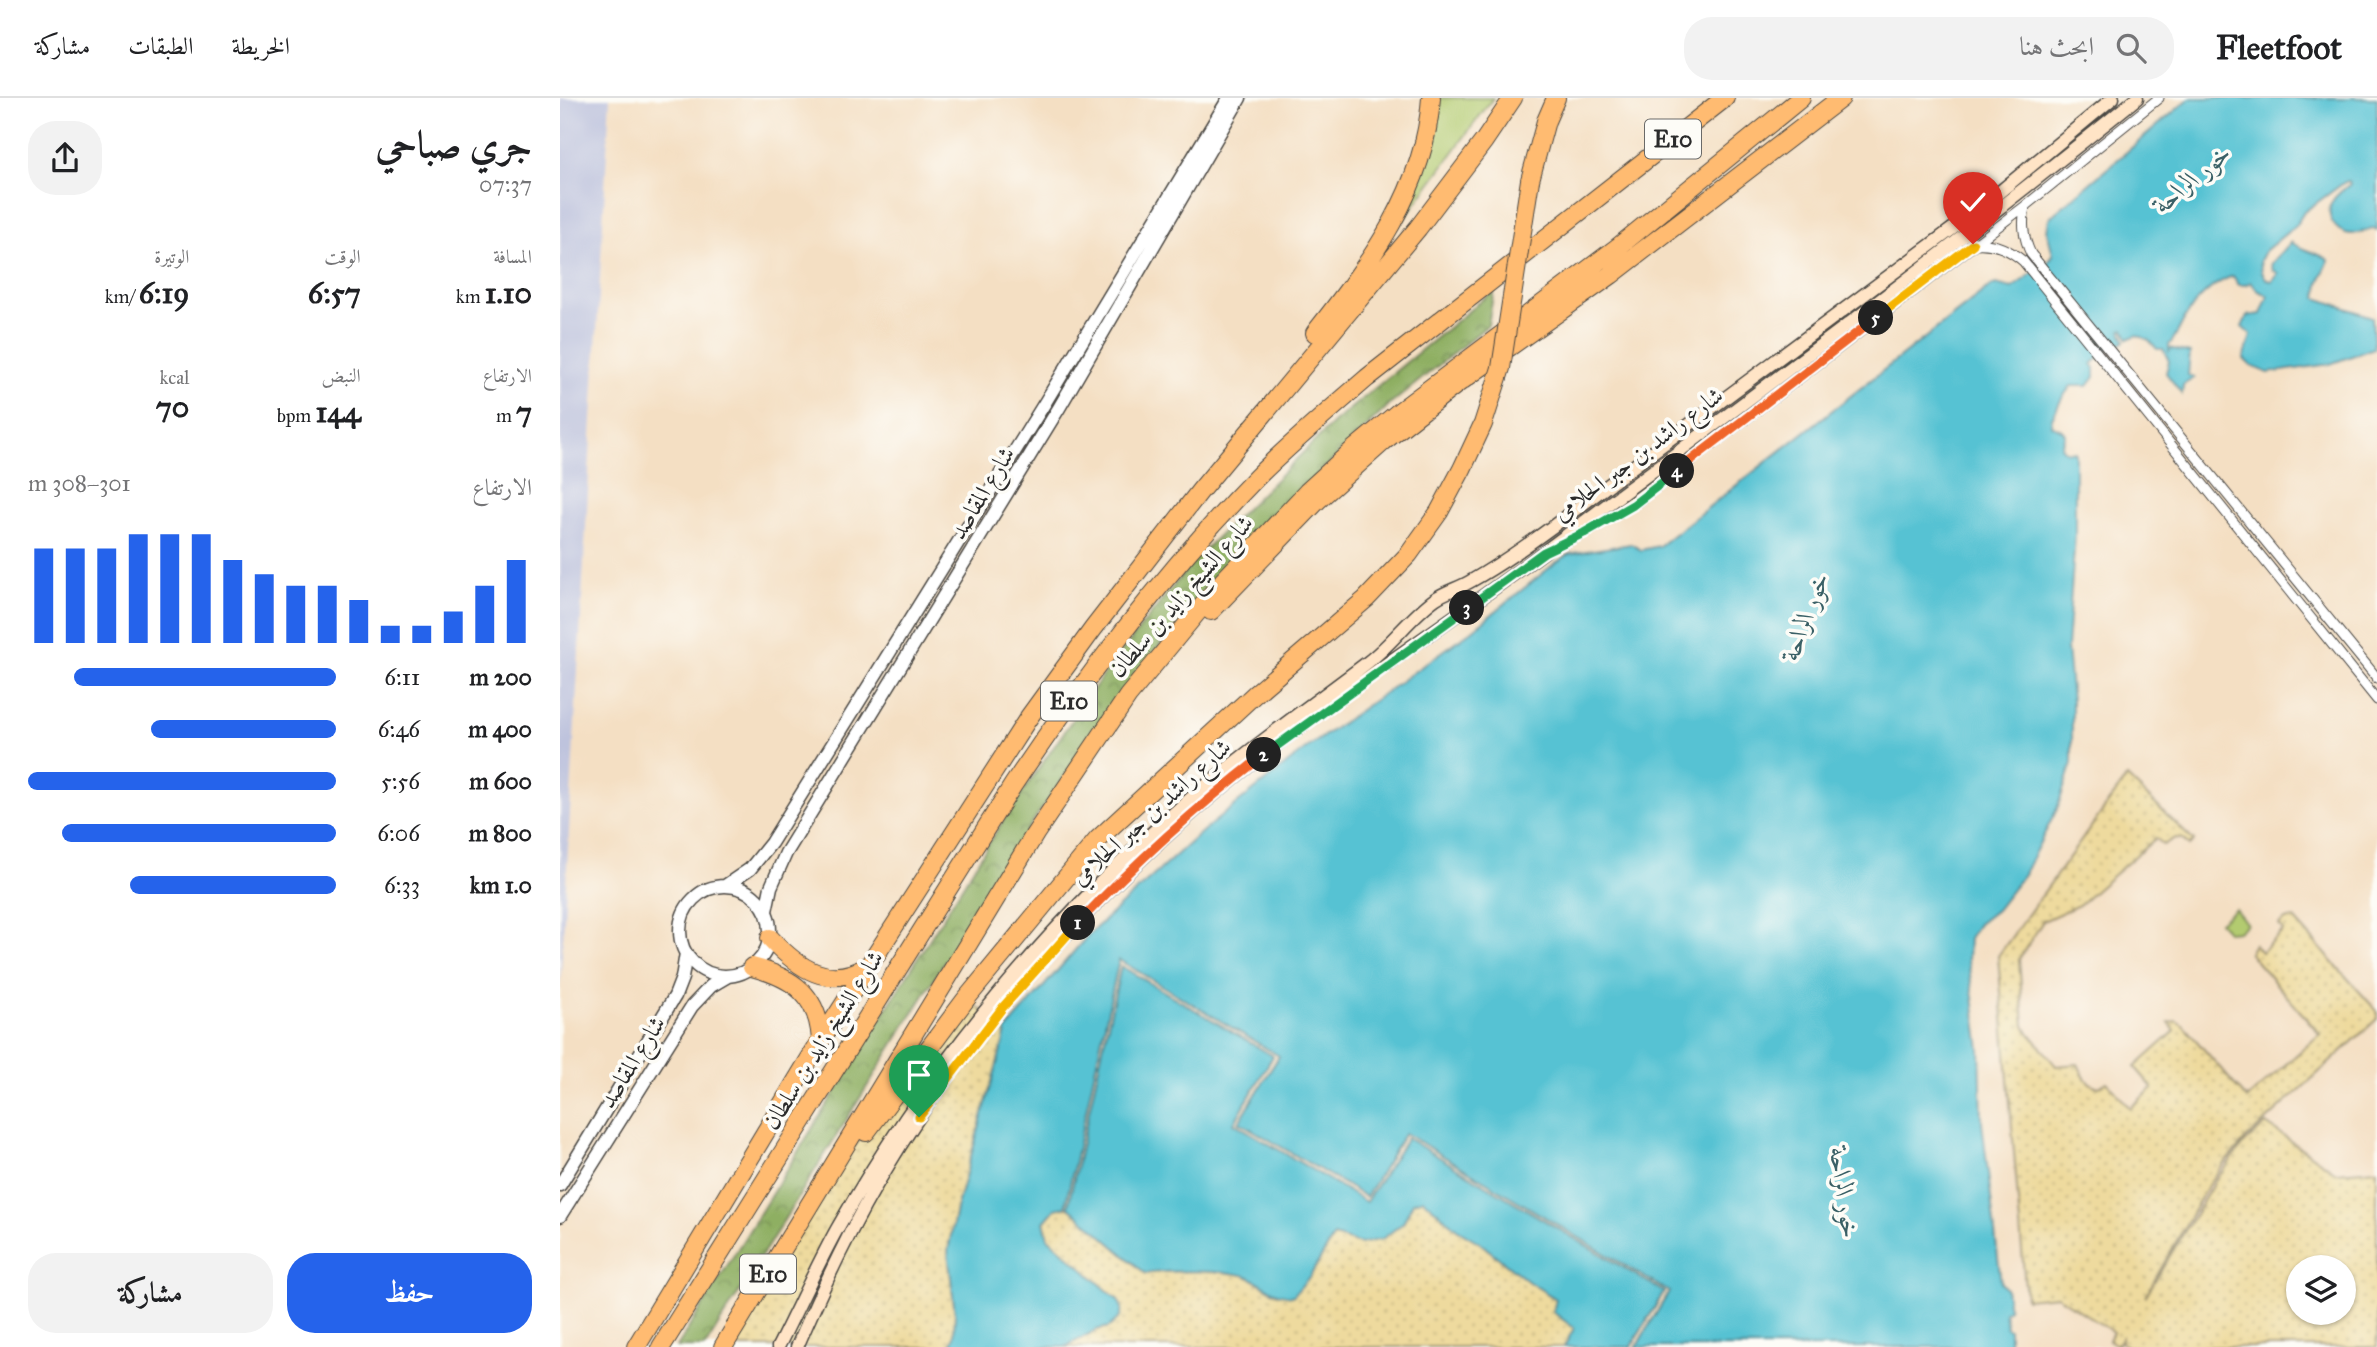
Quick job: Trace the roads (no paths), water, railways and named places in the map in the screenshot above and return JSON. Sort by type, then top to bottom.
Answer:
[{"type":"highway","points":[[1200,491],[1233,437],[1343,298],[1380,246],[1402,205],[1420,159],[1431,98]]},
{"type":"highway","points":[[636,1347],[821,1040],[1037,706],[1200,491],[1418,228],[1485,141],[1513,98]]},
{"type":"highway","points":[[813,1201],[966,999],[1098,839],[1255,694],[1366,599],[1409,554],[1439,512],[1483,424],[1501,368],[1530,180],[1546,121],[1556,98]]},
{"type":"highway","name":"شارع الشيخ زايد بن سلطان","points":[[661,1347],[1013,785],[1073,695],[1175,567],[1258,476],[1367,378],[1725,98]]},
{"type":"highway","name":"شارع الشيخ زايد بن سلطان","points":[[723,1347],[1035,834],[1128,695],[1173,639],[1264,535],[1353,450],[1400,411],[1618,247],[1801,98]]},
{"type":"highway","points":[[1128,695],[1318,500],[1384,441],[1457,384],[1611,275],[1841,98]]},
{"type":"highway","points":[[770,938],[796,963],[828,977],[854,973],[869,965]]},
{"type":"highway","points":[[752,967],[782,976],[799,989],[817,1015],[821,1040]]},
{"type":"main road","name":"شارع راشد بن جبر الحلامي","points":[[778,1347],[838,1228],[909,1112],[964,1039],[1060,924],[1118,865],[1191,798],[1370,660],[1438,597],[1487,571],[1552,527],[1979,209],[2113,98]]},
{"type":"main road","name":"شارع راشد بن جبر الحلامي","points":[[797,1347],[857,1221],[904,1140],[951,1072],[1003,1007],[1126,873],[1216,793],[1298,729],[1544,552],[1924,267],[2137,98]]},
{"type":"main road","points":[[1617,514],[1618,505],[1650,472]]},
{"type":"main road","points":[[1456,616],[1447,610],[1446,602],[1482,580],[1487,571]]},
{"type":"street","name":"شارع المقاصد","points":[[725,886],[750,869],[771,843],[1046,401],[1229,98]]},
{"type":"street","name":"شارع المقاصد","points":[[766,911],[775,875],[786,853],[1059,408],[1240,98]]},
{"type":"street","points":[[1544,552],[1633,505],[2025,206],[2159,98]]},
{"type":"street","points":[[2025,206],[2022,225],[2031,254],[2377,678]]},
{"type":"street","points":[[1973,244],[1995,245],[2011,250],[2023,261],[2377,700]]},
{"type":"street","points":[[725,886],[735,887],[754,895],[766,911],[770,938],[762,957],[743,973],[718,976],[699,968],[685,953],[680,931],[686,908],[702,892],[725,886]]},
{"type":"street","name":"شارع المقاصد","points":[[560,1185],[675,996],[682,978],[685,953]]},
{"type":"street","name":"شارع المقاصد","points":[[560,1216],[692,1006],[704,992],[728,976]]},
{"type":"water","name":"خور الراحة","points":[[2190,98],[2377,98],[2377,230],[2373,228],[2359,233],[2345,233],[2332,222],[2330,205],[2350,184],[2349,181],[2345,182],[2304,212],[2296,225],[2265,251],[2260,261],[2262,272],[2267,280],[2272,281],[2278,273],[2273,270],[2271,264],[2291,242],[2329,260],[2319,283],[2317,298],[2372,317],[2374,348],[2330,364],[2268,373],[2251,366],[2244,359],[2251,335],[2242,327],[2247,316],[2261,314],[2268,296],[2257,290],[2251,282],[2239,285],[2233,276],[2201,297],[2169,345],[2169,353],[2170,348],[2190,353],[2188,375],[2194,378],[2183,385],[2182,394],[2166,373],[2169,361],[2163,349],[2157,349],[2149,340],[2137,335],[2128,339],[2124,329],[2121,330],[2125,341],[2119,345],[2115,344],[2092,364],[2095,377],[2088,386],[2071,386],[2052,418],[2051,425],[2065,434],[2061,447],[2065,451],[2075,452],[2075,535],[2067,648],[2072,701],[2072,763],[2057,809],[2024,874],[1996,910],[1978,924],[1969,938],[1968,960],[1980,1049],[1982,1122],[2001,1283],[2006,1289],[2009,1309],[2004,1312],[2006,1327],[2009,1329],[2009,1347],[1636,1347],[1669,1292],[1405,1133],[1366,1197],[1239,1122],[1279,1056],[1119,960],[1065,1207],[1055,1209],[1044,1222],[1048,1238],[1118,1300],[1122,1308],[1120,1317],[1109,1327],[1096,1330],[1065,1347],[950,1347],[954,1336],[955,1314],[948,1251],[956,1209],[1007,1029],[1089,934],[1204,830],[1307,748],[1470,632],[1554,564],[1569,554],[1580,552],[1631,544],[1641,550],[1659,546],[1991,286],[1996,284],[2012,288],[2049,261],[2053,255],[2047,231],[2049,218]]},
{"type":"water","points":[[1121,966],[1273,1056],[1234,1123],[1366,1202],[1407,1138],[1664,1292],[1631,1347],[1564,1347],[1574,1328],[1553,1312],[1556,1299],[1457,1229],[1423,1199],[1413,1202],[1403,1223],[1382,1239],[1360,1244],[1334,1236],[1310,1276],[1293,1296],[1274,1291],[1249,1277],[1229,1273],[1198,1271],[1146,1274],[1068,1206]]}]
